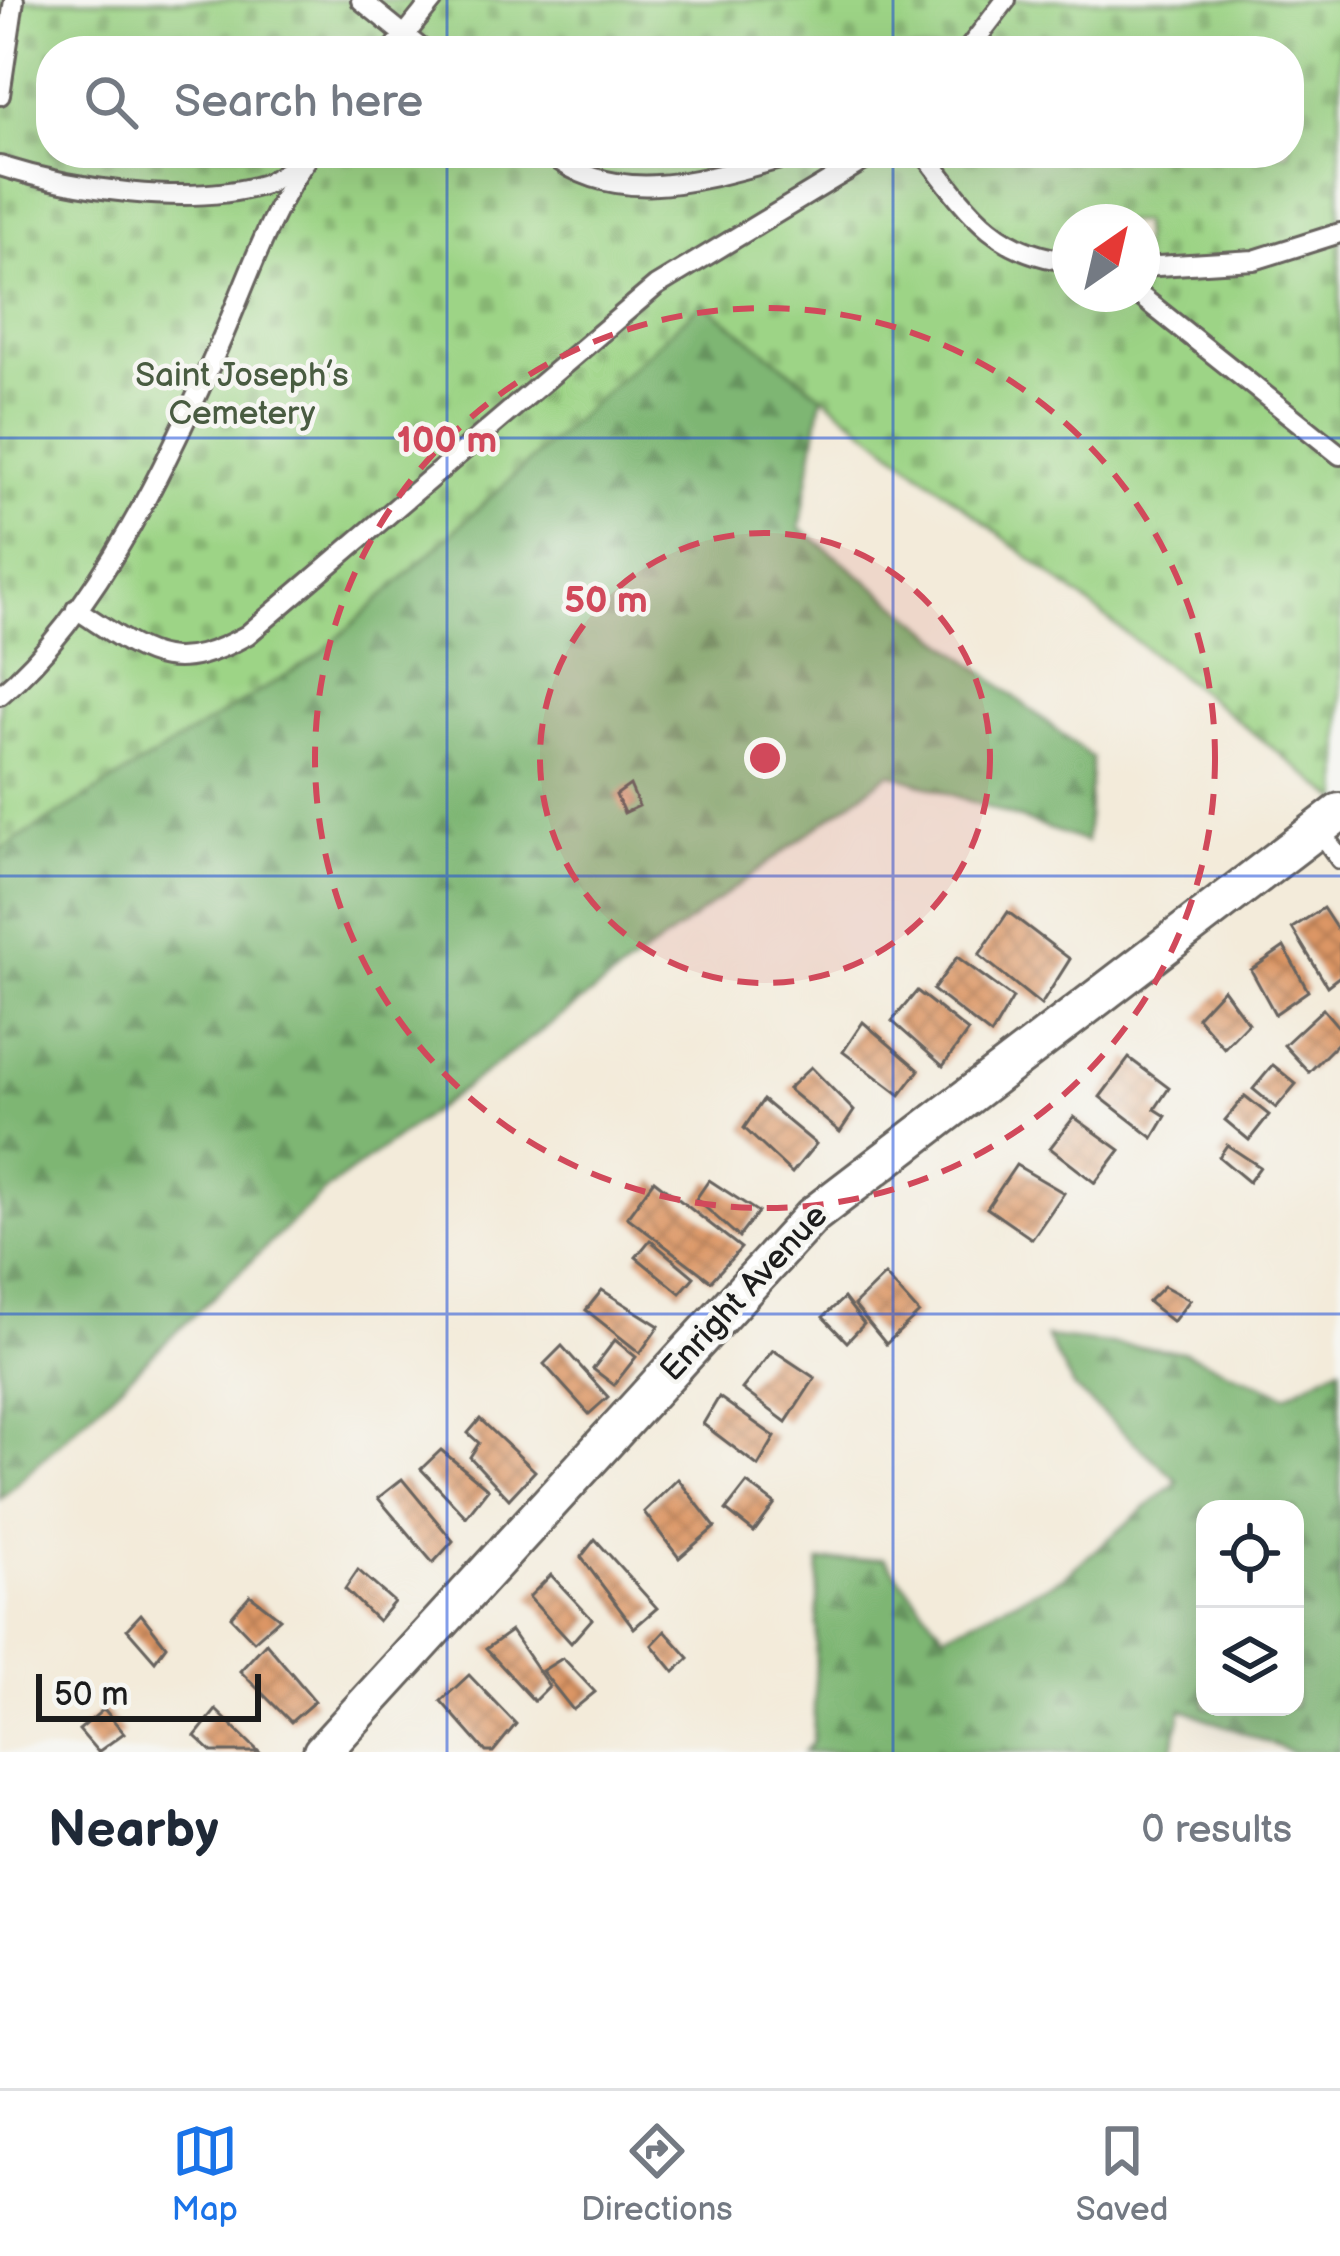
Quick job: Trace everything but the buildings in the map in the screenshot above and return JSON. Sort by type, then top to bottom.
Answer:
[{"type":"street","name":"Enright Avenue","points":[[322,1752],[812,1216],[1329,820]]},
{"type":"lane","points":[[0,95],[14,0]]},
{"type":"lane","points":[[361,0],[392,36]]},
{"type":"lane","points":[[404,36],[433,0]]},
{"type":"lane","points":[[979,36],[1006,0]]},
{"type":"lane","points":[[0,166],[125,191],[193,192],[264,184],[290,168]]},
{"type":"lane","points":[[0,695],[76,609],[133,520],[303,168]]},
{"type":"lane","points":[[568,168],[608,185],[650,186],[671,186],[742,168]]},
{"type":"lane","points":[[76,609],[132,645],[168,659],[206,658],[247,635],[656,286],[852,168]]},
{"type":"lane","points":[[936,168],[995,239],[1036,258],[1052,259]]},
{"type":"lane","points":[[1160,266],[1254,260],[1340,233]]},
{"type":"lane","points":[[1160,312],[1340,455]]},
{"type":"lane","points":[[1329,820],[1340,859]]},
{"type":"green space","name":"Saint Joseph’s Cemetery","points":[[0,0],[1340,0],[1340,801],[703,302],[319,655],[0,850]]},
{"type":"green space","points":[[703,302],[822,396],[800,528],[1092,758],[1086,842],[890,773],[326,1190],[0,1499],[0,850],[319,655]]},
{"type":"green space","points":[[1046,1337],[1184,1352],[1286,1395],[1340,1366],[1340,1752],[1292,1752],[1200,1716],[1304,1716],[1304,1500],[1196,1500],[1196,1714],[1182,1709],[1172,1752],[804,1752],[813,1741],[819,1562],[884,1558],[944,1634],[1062,1578],[1178,1481],[1074,1388]]}]
